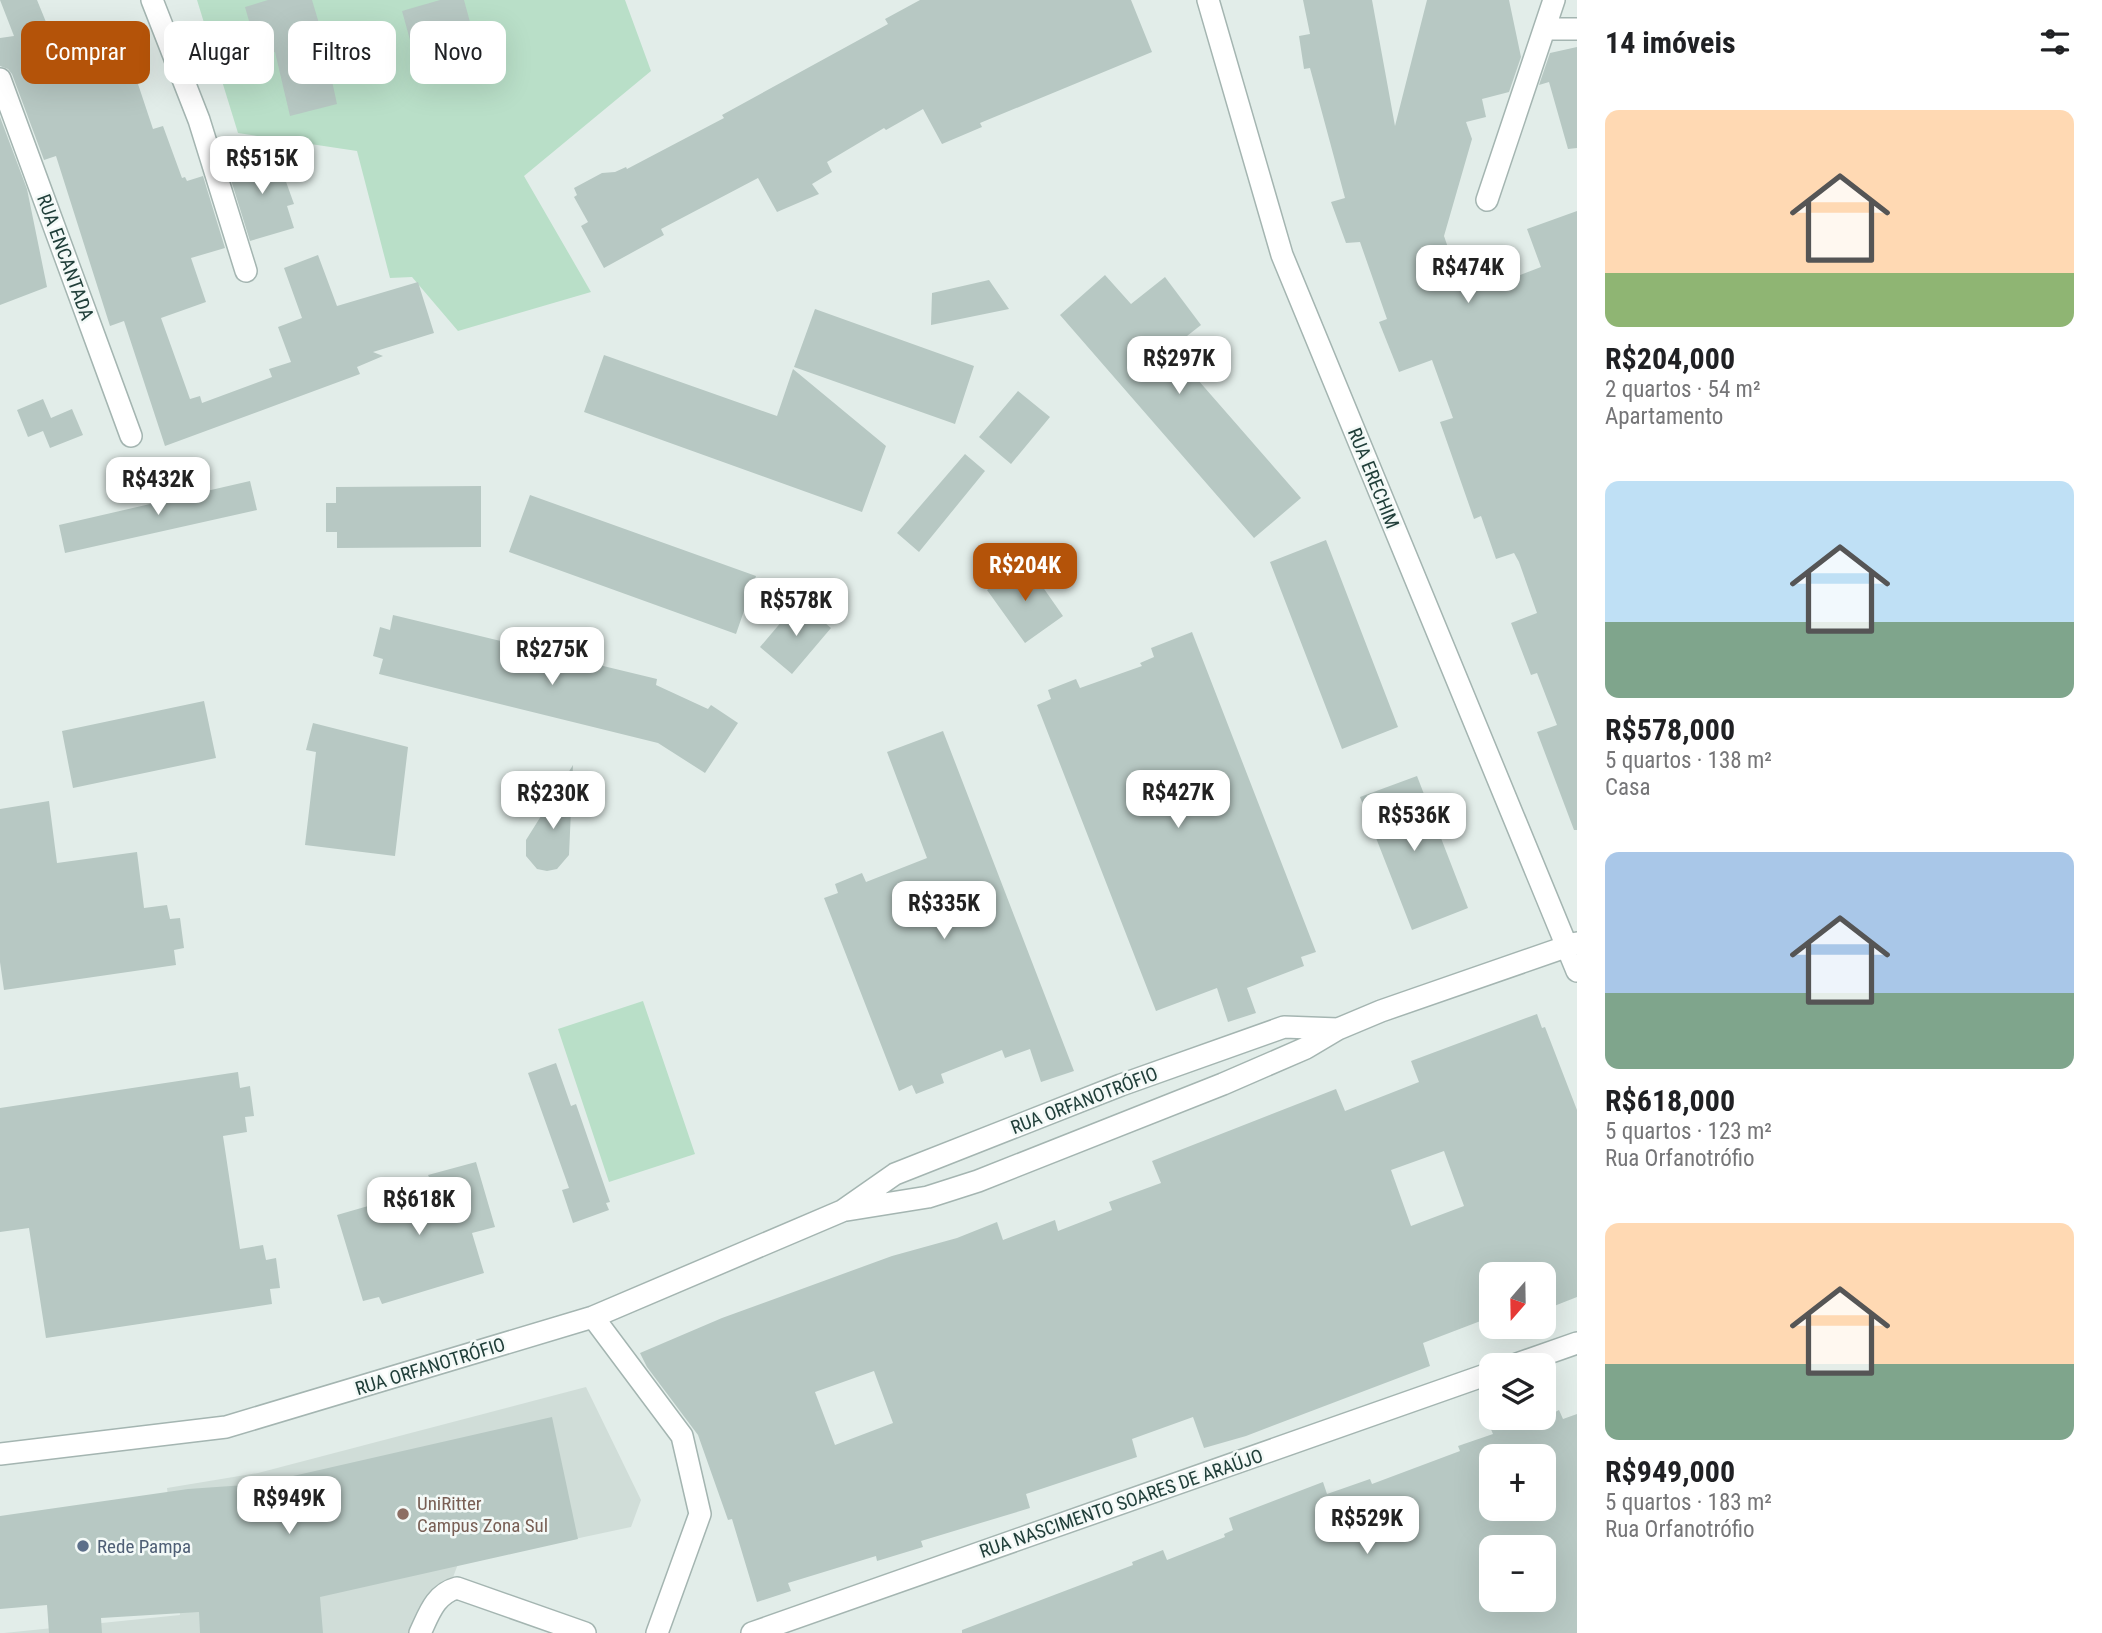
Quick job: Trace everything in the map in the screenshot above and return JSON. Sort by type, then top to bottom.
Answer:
[{"type":"street","points":[[152,0],[199,120],[246,271]]},
{"type":"street","name":"RUA ERECHIM","points":[[1208,0],[1282,255],[1573,945],[1577,971]]},
{"type":"street","points":[[1487,200],[1554,0]]},
{"type":"street","points":[[1545,29],[1577,29]]},
{"type":"street","name":"RUA ENCANTADA","points":[[0,79],[131,436]]},
{"type":"street","name":"RUA ORFANOTRÓFIO","points":[[842,1211],[928,1197],[978,1181],[1223,1084],[1306,1048],[1338,1029],[1381,1011],[1573,945]]},
{"type":"street","name":"RUA ORFANOTRÓFIO","points":[[0,1454],[226,1427],[593,1317],[842,1211],[895,1174],[1121,1085],[1284,1027],[1338,1029]]},
{"type":"street","points":[[593,1317],[682,1436],[700,1514],[657,1633]]},
{"type":"street","points":[[1548,1353],[1577,1343]]},
{"type":"street","name":"RUA NASCIMENTO SOARES DE ARAÚJO","points":[[752,1633],[1479,1377]]},
{"type":"street","points":[[420,1633],[436,1599],[457,1588],[585,1633]]},
{"type":"shaded area","name":"UniRitter Campus Zona Sul","points":[[586,1387],[641,1500],[631,1527],[458,1564],[432,1633],[4,1633],[180,1615],[167,1488],[258,1473]]},
{"type":"green space","points":[[197,0],[625,0],[651,71],[524,176],[591,292],[458,331],[412,277],[390,278],[357,151],[238,133],[223,84],[274,84],[274,21],[203,21]]},
{"type":"green space","points":[[643,1001],[695,1154],[609,1182],[558,1029]]},
{"type":"building","points":[[0,0],[37,0],[46,21],[21,21],[21,84],[138,84],[153,129],[163,126],[182,178],[185,177],[187,181],[203,176],[225,248],[191,258],[206,302],[161,318],[190,399],[200,396],[202,403],[272,377],[269,369],[291,362],[278,327],[302,318],[284,268],[318,255],[337,306],[418,282],[434,333],[373,352],[383,356],[357,367],[360,374],[165,446],[124,321],[110,326],[56,156],[44,160],[12,74],[0,66],[0,38],[14,36]]},
{"type":"building","points":[[268,0],[312,0],[318,21],[288,21],[288,84],[333,84],[337,104],[290,116],[274,52],[274,21],[249,21],[245,7]]},
{"type":"building","points":[[440,0],[464,0],[470,21],[410,21],[410,40],[402,11]]},
{"type":"building","points":[[920,0],[1131,0],[1152,52],[980,123],[982,127],[942,144],[923,109],[886,130],[884,128],[827,162],[832,172],[812,184],[819,194],[777,212],[758,178],[661,229],[664,235],[604,268],[581,226],[588,222],[574,197],[577,195],[574,188],[602,173],[615,172],[626,167],[627,169],[724,118],[722,115],[888,24],[885,19]]},
{"type":"building","points":[[1303,0],[1372,0],[1395,126],[1427,0],[1509,0],[1521,57],[1509,92],[1482,99],[1486,117],[1466,122],[1472,139],[1444,236],[1463,291],[1487,282],[1489,287],[1541,267],[1527,229],[1577,211],[1577,830],[1574,830],[1537,732],[1557,725],[1537,673],[1531,675],[1511,623],[1537,613],[1519,562],[1514,553],[1496,559],[1481,516],[1474,519],[1440,422],[1453,418],[1432,360],[1399,372],[1379,322],[1387,319],[1360,242],[1346,243],[1331,202],[1345,198],[1310,68],[1304,69],[1299,36],[1310,34]]},
{"type":"building","points":[[1577,47],[1577,148],[1568,149],[1549,82],[1539,85],[1550,53]]},
{"type":"building","points":[[0,117],[27,189],[47,287],[0,305]]},
{"type":"building","points":[[275,151],[294,204],[287,206],[294,228],[250,241],[227,167]]},
{"type":"building","points":[[1105,275],[1131,304],[1165,277],[1201,325],[1173,347],[1191,372],[1301,498],[1254,538],[1060,315]]},
{"type":"building","points":[[989,280],[1009,309],[931,325],[932,293]]},
{"type":"building","points":[[815,309],[974,366],[955,424],[794,367]]},
{"type":"building","points":[[604,355],[777,416],[793,369],[886,446],[862,512],[584,412]]},
{"type":"building","points":[[1018,391],[1050,417],[1011,464],[979,437]]},
{"type":"building","points":[[43,399],[51,418],[72,409],[83,435],[50,448],[43,431],[28,437],[17,410]]},
{"type":"building","points":[[965,454],[985,471],[919,552],[897,533]]},
{"type":"building","points":[[250,481],[257,510],[65,553],[59,525]]},
{"type":"building","points":[[481,486],[481,547],[337,548],[337,532],[326,532],[326,503],[336,503],[336,487]]},
{"type":"building","points":[[530,495],[756,576],[736,634],[509,552]]},
{"type":"building","points":[[1326,540],[1398,727],[1342,749],[1270,562]]},
{"type":"building","points":[[1026,563],[1063,616],[1025,643],[987,590]]},
{"type":"building","points":[[799,601],[831,628],[792,674],[760,647]]},
{"type":"building","points":[[393,615],[657,679],[656,685],[708,709],[711,705],[738,723],[705,773],[658,743],[379,674],[383,659],[373,656],[380,627],[390,630]]},
{"type":"building","points":[[1192,632],[1316,952],[1301,957],[1304,966],[1247,988],[1256,1013],[1228,1022],[1217,988],[1156,1011],[1037,705],[1051,699],[1048,690],[1076,679],[1080,688],[1142,666],[1140,663],[1154,657],[1151,648]]},
{"type":"building","points":[[204,701],[216,758],[73,788],[62,731]]},
{"type":"building","points":[[313,723],[408,747],[395,856],[305,845],[316,752],[306,750]]},
{"type":"building","points":[[943,731],[1074,1071],[1041,1082],[1030,1049],[1005,1058],[1002,1050],[941,1074],[944,1083],[916,1094],[912,1085],[899,1091],[824,898],[838,893],[835,884],[862,873],[866,882],[927,858],[887,752]]},
{"type":"building","points":[[573,765],[569,855],[557,869],[537,869],[526,856],[526,840]]},
{"type":"building","points":[[1417,776],[1468,908],[1412,930],[1360,797]]},
{"type":"building","points":[[49,801],[57,863],[137,852],[144,908],[167,905],[170,919],[180,918],[184,948],[174,950],[176,965],[4,990],[0,962],[0,809]]},
{"type":"building","points":[[1537,1014],[1542,1028],[1545,1027],[1577,1110],[1577,1297],[1556,1305],[1556,1262],[1479,1262],[1479,1322],[1423,1343],[1430,1366],[1246,1436],[1204,1448],[1193,1417],[1132,1439],[1137,1457],[1026,1494],[1030,1508],[921,1541],[923,1547],[877,1561],[876,1556],[788,1583],[791,1591],[757,1602],[732,1519],[728,1520],[698,1435],[647,1367],[640,1353],[722,1318],[892,1256],[957,1238],[997,1222],[1003,1240],[1055,1220],[1058,1231],[1112,1210],[1109,1202],[1161,1183],[1152,1161],[1336,1089],[1345,1111],[1419,1082],[1411,1061]],"holes":[[[1444,1151],[1464,1206],[1411,1226],[1391,1170]],[[874,1371],[893,1423],[835,1445],[815,1392]]]},
{"type":"building","points":[[556,1063],[571,1106],[576,1104],[610,1202],[606,1203],[609,1210],[573,1223],[562,1190],[569,1188],[528,1073]]},
{"type":"building","points":[[238,1072],[240,1088],[250,1086],[254,1116],[245,1117],[247,1132],[223,1136],[240,1249],[263,1245],[266,1260],[276,1258],[280,1288],[270,1289],[272,1304],[46,1338],[29,1228],[0,1232],[0,1108]]},
{"type":"building","points":[[476,1162],[495,1227],[472,1233],[484,1273],[382,1304],[379,1297],[363,1301],[337,1215],[434,1187],[428,1175]]},
{"type":"building","points":[[1559,1410],[1563,1419],[1577,1414],[1577,1633],[962,1633],[962,1630],[1133,1565],[1132,1562],[1163,1550],[1167,1560],[1225,1537],[1224,1534],[1233,1530],[1229,1518],[1323,1482],[1327,1494],[1370,1479],[1372,1484],[1460,1451],[1458,1446],[1493,1434],[1491,1430],[1556,1430],[1556,1412]]},
{"type":"building","name":"UniRitter Campus Zona Sul","points":[[552,1417],[578,1539],[320,1597],[323,1633],[200,1633],[199,1612],[101,1618],[102,1633],[49,1633],[47,1605],[0,1609],[0,1516],[188,1489],[258,1484]]},
{"type":"place","name":"UniRitter Campus Zona Sul","points":[[403,1514]]},
{"type":"place","name":"Rede Pampa","points":[[83,1546]]}]
